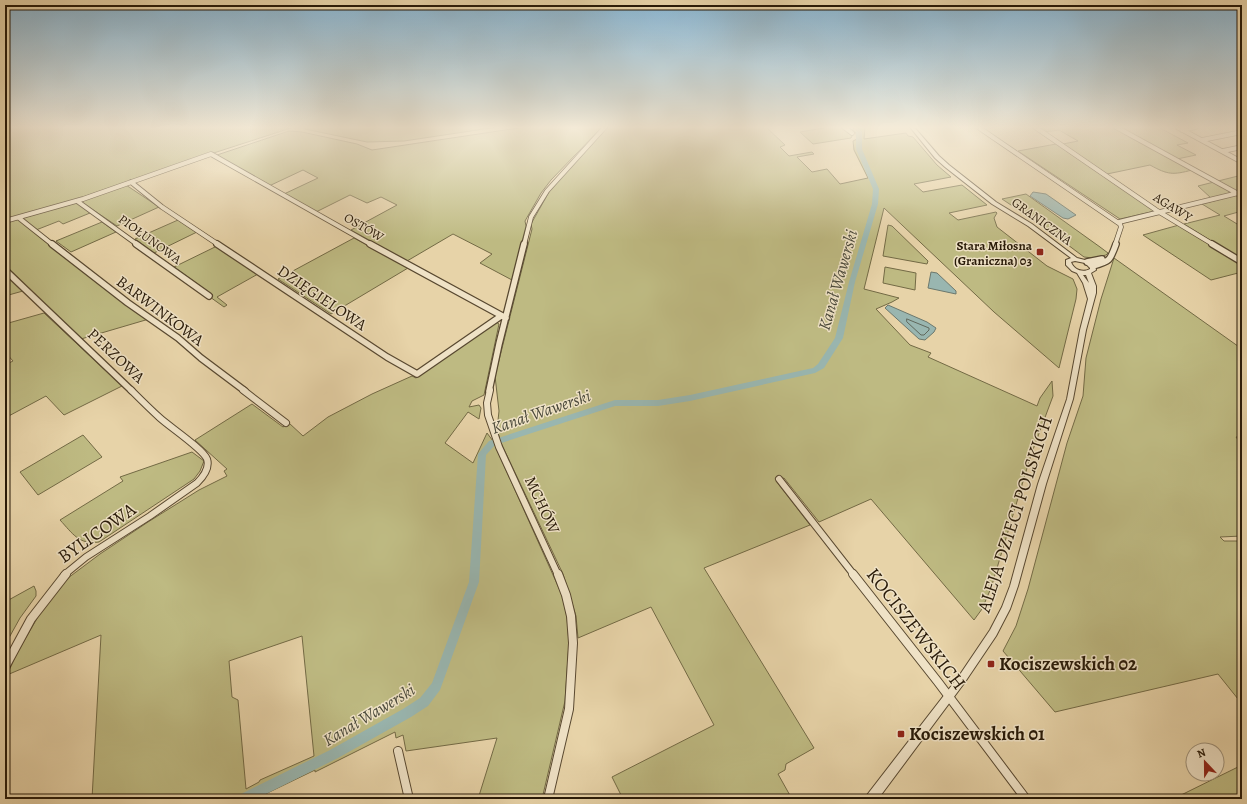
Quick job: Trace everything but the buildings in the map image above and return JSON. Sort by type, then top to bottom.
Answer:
[{"type":"street","name":"OSTÓW","points":[[131,182],[181,165]]},
{"type":"street","name":"OSTÓW","points":[[230,165],[504,317]]},
{"type":"street","name":"MCHÓW","points":[[548,799],[569,709],[573,643],[571,616],[566,595],[558,574],[499,447],[488,415],[487,403],[504,317],[529,225],[536,208],[547,191],[571,165]]},
{"type":"street","name":"GRANICZNA","points":[[946,165],[994,202],[1027,224],[1072,260]]},
{"type":"street","points":[[1034,165],[1119,222],[1121,227],[1111,256],[1108,261],[1093,266]]},
{"type":"street","name":"AGAWY","points":[[1090,165],[1160,212],[1242,262]]},
{"type":"street","points":[[1185,165],[1240,194]]},
{"type":"street","points":[[5,221],[77,201],[131,182]]},
{"type":"street","name":"DZIĘGIELOWA","points":[[131,182],[169,211],[381,353],[417,374],[504,317]]},
{"type":"street","points":[[1119,222],[1240,194]]},
{"type":"street","name":"PIOŁUNOWA","points":[[77,201],[209,296]]},
{"type":"street","name":"BARWINKOWA","points":[[19,218],[128,303],[178,338],[201,358],[286,423]]},
{"type":"street","points":[[1093,266],[1093,270],[1088,273],[1078,271],[1069,266],[1072,260],[1087,262],[1111,256]]},
{"type":"street","points":[[1087,262],[1093,266]]},
{"type":"street","name":"PERZOWA","points":[[5,270],[161,419],[201,451],[208,461]]},
{"type":"street","points":[[1078,271],[1086,283],[1091,299]]},
{"type":"street","points":[[1088,273],[1094,290],[1091,299]]},
{"type":"street","name":"ALEJA DZIECI POLSKICH","points":[[871,799],[949,697],[993,634],[1010,600],[1042,484],[1070,399],[1083,330],[1091,299]]},
{"type":"street","name":"BYLICOWA","points":[[6,664],[31,619],[62,577],[86,556],[150,516],[197,482],[206,472],[208,461]]},
{"type":"street","name":"KOCISZEWSKICH","points":[[779,479],[949,697],[1026,799]]},
{"type":"street","points":[[398,751],[409,799]]},
{"type":"shaded area","points":[[5,165],[178,165],[43,211],[5,220]]},
{"type":"shaded area","points":[[232,165],[566,165],[541,193],[525,221],[526,226],[512,280],[480,263],[492,254],[453,234],[407,261],[351,230],[397,205],[381,197],[367,203],[350,195],[316,212],[284,194],[318,178],[303,170],[269,186]]},
{"type":"shaded area","points":[[573,165],[805,165],[812,172],[827,169],[840,184],[868,178],[861,165],[937,165],[951,177],[914,184],[923,192],[962,185],[987,205],[949,213],[958,220],[996,212],[997,213],[994,218],[997,227],[1047,266],[1073,279],[1077,289],[1076,299],[1059,368],[994,312],[884,208],[864,289],[899,298],[876,309],[910,345],[931,353],[928,357],[1037,406],[1040,398],[1052,381],[1053,396],[1031,455],[991,588],[982,609],[974,620],[871,499],[819,522],[784,478],[776,481],[810,525],[704,568],[814,748],[786,764],[785,770],[778,774],[792,799],[623,799],[612,777],[714,725],[651,607],[578,638],[576,616],[563,574],[502,445],[497,430],[499,411],[495,376],[532,229],[531,224],[549,192]]},
{"type":"shaded area","points":[[1038,165],[1086,165],[1155,211],[1120,219]]},
{"type":"shaded area","points":[[1093,165],[1182,165],[1192,170],[1180,173],[1171,173],[1161,171],[1150,165],[1107,174]]},
{"type":"shaded area","points":[[1242,175],[1242,194],[1218,181]]},
{"type":"shaded area","points":[[1214,182],[1233,192],[1211,198],[1198,186]]},
{"type":"shaded area","points":[[126,185],[159,207],[117,226],[80,201]]},
{"type":"shaded area","points":[[1026,194],[1108,253],[1106,255],[1093,258],[1084,257],[1044,227],[1002,199]]},
{"type":"shaded area","points":[[1237,195],[1242,198],[1242,211],[1224,216],[1242,227],[1242,260],[1184,224],[1220,215],[1202,204]]},
{"type":"shaded area","points":[[76,202],[90,213],[63,224],[59,221],[36,230],[23,218]]},
{"type":"shaded area","points":[[18,219],[149,319],[81,339],[5,265],[5,222]]},
{"type":"shaded area","points":[[178,220],[197,232],[154,253],[135,239]]},
{"type":"shaded area","points":[[102,222],[116,232],[71,252],[56,241]]},
{"type":"shaded area","points":[[888,225],[892,226],[928,261],[927,264],[883,256]]},
{"type":"shaded area","points":[[1179,225],[1242,264],[1242,272],[1211,280],[1143,235]]},
{"type":"shaded area","points":[[354,238],[408,268],[331,314],[278,279]]},
{"type":"shaded area","points":[[217,246],[258,274],[217,297],[227,305],[224,307],[210,297],[213,295],[174,267]]},
{"type":"shaded area","points":[[1114,258],[1242,349],[1242,436],[1236,437],[1242,445],[1242,536],[1220,537],[1224,541],[1242,541],[1242,704],[1218,674],[1055,712],[1003,651],[1016,626],[1028,589],[1067,443],[1083,396],[1086,358],[1101,299]]},
{"type":"shaded area","points":[[885,267],[916,273],[915,290],[883,283]]},
{"type":"shaded area","points":[[5,274],[23,291],[5,296]]},
{"type":"shaded area","points":[[44,313],[122,386],[64,415],[46,396],[5,418],[5,365],[13,361],[5,352],[5,324]]},
{"type":"shaded area","points":[[496,322],[499,324],[484,395],[472,401],[469,407],[479,405],[481,408],[479,419],[468,412],[445,443],[473,463],[487,433],[493,441],[562,595],[567,617],[569,643],[565,701],[542,799],[478,799],[497,738],[406,751],[403,735],[396,738],[395,732],[315,772],[315,770],[255,799],[92,799],[101,635],[7,675],[17,653],[46,603],[64,581],[100,554],[199,490],[227,476],[224,471],[227,469],[195,440],[252,404],[283,427],[289,423],[303,436],[328,417],[372,394],[412,376],[416,378]],"holes":[[[302,636],[314,756],[260,780],[246,789],[238,700],[232,697],[229,661]]]},
{"type":"shaded area","points":[[83,435],[102,457],[38,495],[20,472]]},
{"type":"shaded area","points":[[192,452],[204,461],[200,471],[194,479],[99,542],[86,542],[81,540],[60,520],[123,481],[120,477]]},
{"type":"shaded area","points":[[34,586],[36,596],[20,618],[5,645],[5,602]]},
{"type":"shaded area","points":[[1242,765],[1242,799],[1173,799],[1208,782],[1225,782],[1225,773]]},
{"type":"water","points":[[1033,192],[1046,194],[1076,215],[1068,219],[1063,218],[1030,196]]},
{"type":"water","points":[[931,272],[937,273],[956,291],[956,294],[928,288]]},
{"type":"water","points":[[888,305],[927,322],[936,328],[934,332],[925,340],[919,339],[885,308]]},
{"type":"waterway","name":"Kanał Wawerski","points":[[243,799],[334,754],[407,713],[424,702],[436,686],[474,582],[482,454],[492,443],[615,403],[658,403],[690,398],[815,370],[821,366],[839,338],[852,282],[875,204],[876,189],[866,165]]},
{"type":"place","name":"Stara Miłosna (Graniczna) 03","points":[[1040,252]]},
{"type":"place","name":"Kociszewskich 02","points":[[991,664]]},
{"type":"place","name":"Kociszewskich 01","points":[[901,734]]}]
